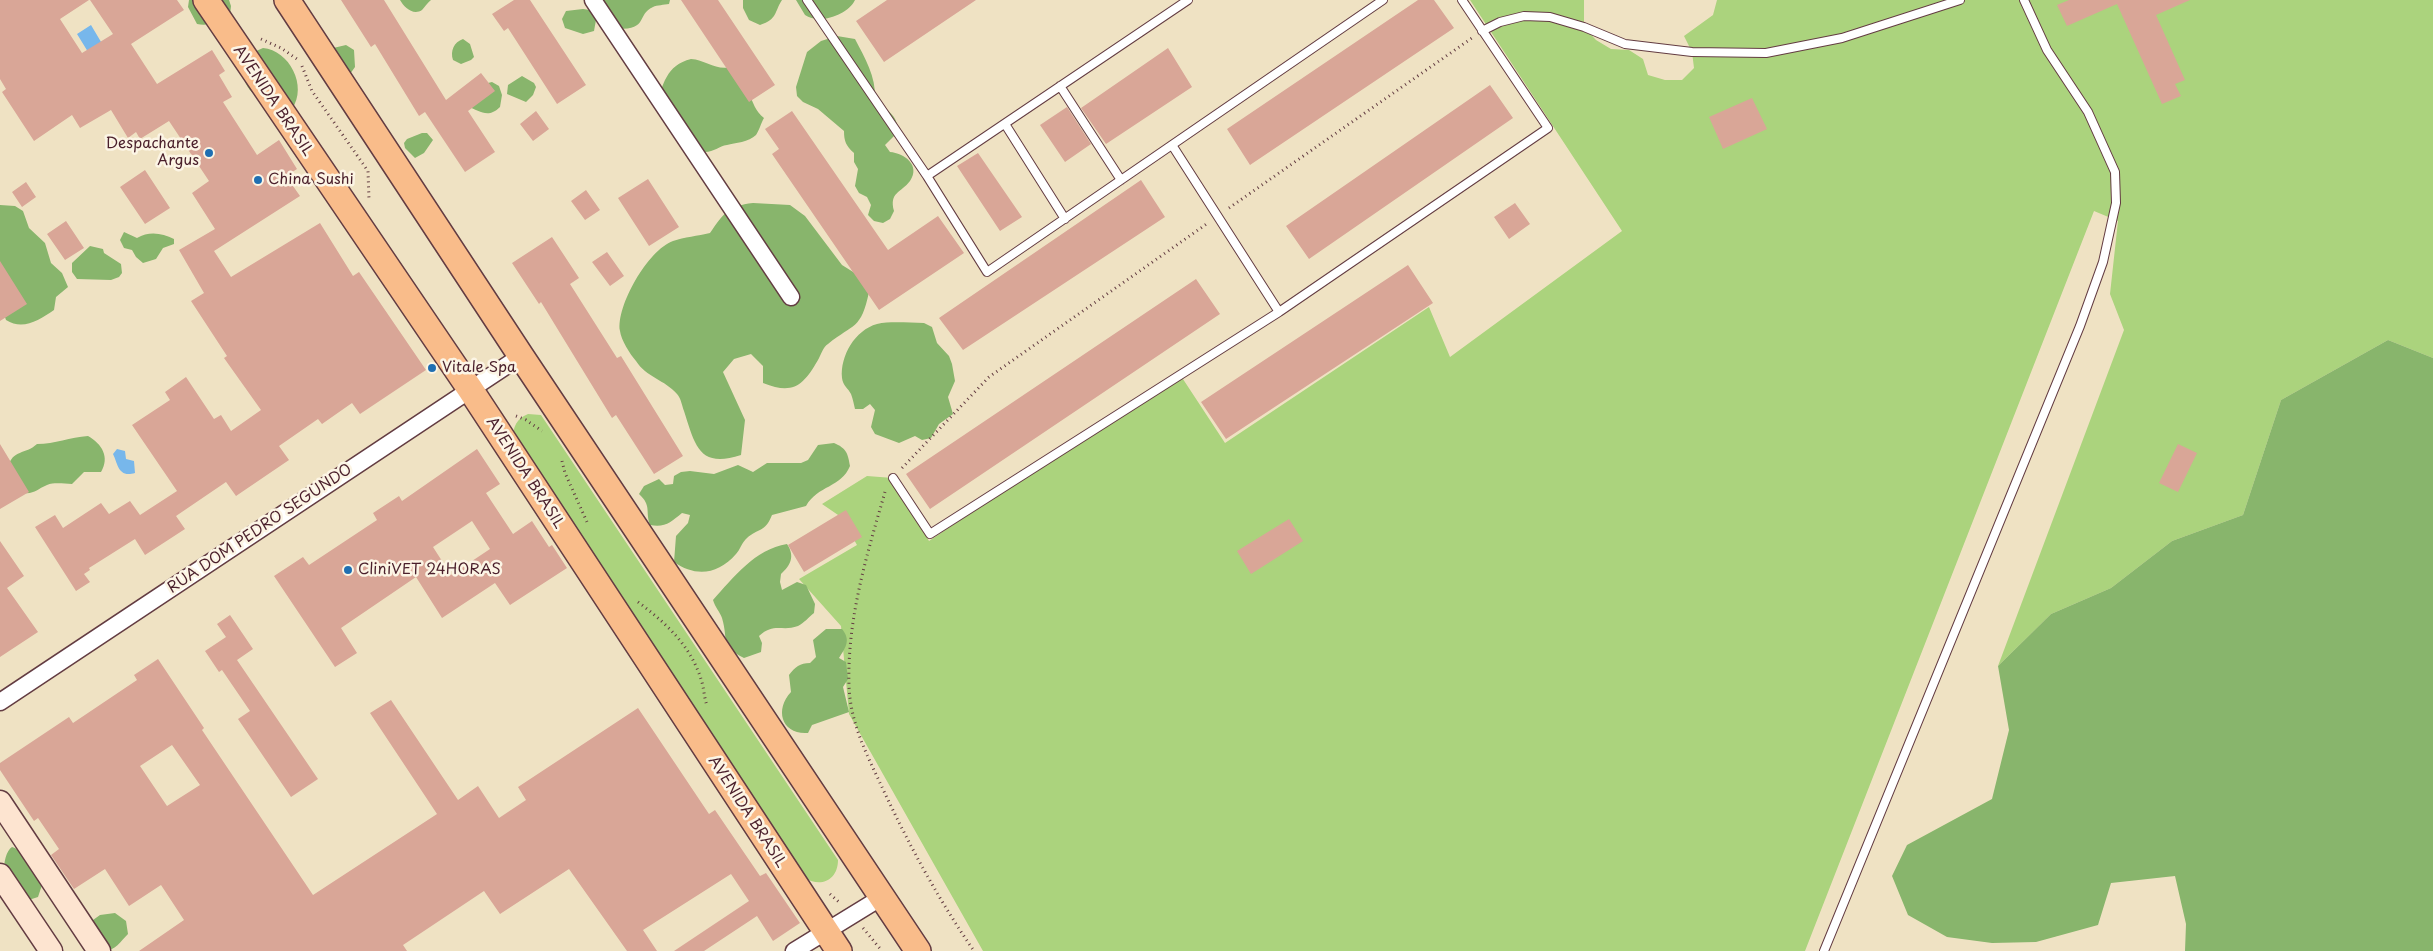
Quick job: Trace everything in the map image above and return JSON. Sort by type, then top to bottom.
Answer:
[{"type":"main road","name":"AVENIDA BRASIL","points":[[206,0],[470,389],[839,951]]},
{"type":"main road","points":[[287,0],[521,356],[918,951]]},
{"type":"main road","points":[[0,802],[99,951]]},
{"type":"main road","points":[[0,875],[51,951]]},
{"type":"street","points":[[592,0],[791,297]]},
{"type":"street","name":"RUA DOM PEDRO SEGUNDO","points":[[0,702],[521,356]]},
{"type":"street","points":[[794,951],[825,930],[882,897]]},
{"type":"lane","points":[[807,0],[927,176],[987,272],[1383,0]]},
{"type":"lane","points":[[927,176],[1188,0]]},
{"type":"lane","points":[[892,478],[930,534],[1279,312],[1548,128],[1462,0]]},
{"type":"lane","points":[[1482,30],[1500,22],[1524,16],[1550,16],[1584,27],[1624,44],[1692,52],[1766,53],[1842,38],[1960,0]]},
{"type":"lane","points":[[1825,951],[2080,326],[2103,262],[2116,203],[2115,172],[2088,112],[2047,50],[2024,0]]},
{"type":"lane","points":[[1060,86],[1121,180]]},
{"type":"lane","points":[[1005,124],[1065,218]]},
{"type":"lane","points":[[1172,145],[1279,312]]},
{"type":"green space","points":[[189,0],[229,0],[231,6],[230,15],[210,24],[197,24],[188,7]]},
{"type":"green space","points":[[400,0],[431,0],[422,10],[415,12],[406,8]]},
{"type":"green space","points":[[595,0],[670,0],[669,4],[655,6],[648,10],[641,21],[634,27],[618,29]]},
{"type":"green space","points":[[743,0],[782,0],[773,18],[760,25],[749,20],[743,8]]},
{"type":"green space","points":[[796,0],[855,0],[840,14],[825,19],[818,19],[805,15]]},
{"type":"green space","points":[[1470,0],[1584,0],[1584,27],[1596,40],[1611,49],[1629,50],[1643,59],[1648,75],[1665,80],[1682,80],[1694,68],[1692,52],[1684,36],[1713,15],[1717,0],[2433,0],[2433,358],[2388,340],[2281,400],[2243,515],[2172,541],[2111,588],[2051,614],[1998,666],[2124,330],[2110,294],[2118,221],[2094,211],[1805,951],[983,951],[849,714],[841,626],[799,579],[857,545],[841,517],[822,504],[867,476],[893,478],[929,541],[1179,373],[1225,443],[1429,307],[1450,357],[1622,231]]},
{"type":"green space","points":[[590,10],[596,20],[594,31],[583,34],[565,28],[562,19],[566,11]]},
{"type":"green space","points":[[837,36],[855,39],[872,75],[875,98],[896,120],[898,132],[885,145],[890,152],[905,157],[912,165],[913,175],[910,181],[894,196],[894,211],[890,219],[883,223],[874,221],[868,215],[871,205],[867,197],[859,193],[855,186],[858,169],[854,162],[854,153],[844,138],[844,131],[818,109],[803,102],[797,96],[796,87],[807,52],[821,41]]},
{"type":"green space","points":[[463,39],[470,44],[474,57],[461,64],[453,60],[452,53],[455,45]]},
{"type":"green space","points":[[346,45],[354,50],[355,67],[350,74],[329,49]]},
{"type":"green space","points":[[263,48],[281,55],[293,71],[297,80],[298,90],[292,109],[262,99],[250,90],[246,83],[243,75],[254,52]]},
{"type":"green space","points":[[691,59],[721,68],[731,67],[737,72],[746,84],[759,113],[764,118],[756,135],[746,141],[705,152],[684,141],[670,126],[656,106],[664,83],[671,71],[676,66]]},
{"type":"green space","points":[[522,76],[534,83],[536,87],[533,95],[526,102],[507,94],[508,85]]},
{"type":"green space","points":[[492,82],[499,86],[502,95],[500,107],[496,111],[484,113],[467,106],[488,83]]},
{"type":"green space","points":[[427,133],[433,140],[424,153],[415,158],[405,148],[404,143],[407,139]]},
{"type":"green space","points":[[753,203],[790,205],[805,216],[842,265],[858,275],[869,292],[859,320],[826,345],[813,369],[796,386],[782,388],[763,383],[763,366],[751,354],[734,359],[723,372],[745,420],[741,455],[727,459],[716,459],[707,456],[696,444],[678,396],[667,385],[645,371],[631,355],[621,335],[620,320],[628,294],[636,280],[644,267],[663,246],[673,241],[710,233],[727,212],[738,206]]},
{"type":"green space","points":[[0,205],[15,206],[23,211],[29,228],[45,243],[51,263],[62,273],[68,287],[56,297],[54,310],[31,323],[19,324],[6,320],[0,303]]},
{"type":"green space","points":[[124,232],[137,238],[146,234],[165,235],[174,239],[174,244],[163,248],[156,259],[143,263],[132,250],[124,248],[120,240]]},
{"type":"green space","points":[[90,246],[103,249],[104,253],[121,264],[122,273],[119,277],[111,280],[77,279],[72,272],[72,263]]},
{"type":"green space","points":[[888,323],[924,323],[932,327],[937,343],[949,356],[952,364],[955,381],[948,397],[953,414],[939,424],[931,438],[922,440],[915,436],[899,443],[875,434],[871,427],[875,410],[870,404],[863,409],[855,409],[851,394],[844,385],[842,370],[846,353],[851,345],[869,327]]},
{"type":"green space","points":[[2388,340],[2433,358],[2433,951],[2185,951],[2186,924],[2175,876],[2111,883],[2098,925],[2036,942],[1992,943],[1947,937],[1908,915],[1892,876],[1907,845],[1992,799],[2009,730],[1998,666],[2051,614],[2111,588],[2172,541],[2243,515],[2281,400]]},
{"type":"green space","points":[[528,414],[541,415],[838,860],[835,873],[828,880],[817,882],[805,878],[512,439],[516,423]]},
{"type":"green space","points":[[88,436],[101,447],[105,456],[104,466],[101,472],[84,472],[72,484],[50,484],[33,492],[24,493],[8,467],[13,457],[37,444]]},
{"type":"green space","points":[[834,443],[844,449],[850,466],[841,479],[817,494],[806,506],[772,515],[764,528],[745,540],[729,561],[714,570],[698,572],[682,567],[674,562],[676,536],[688,523],[690,515],[682,513],[664,525],[650,525],[646,502],[639,494],[644,486],[659,479],[665,485],[673,484],[674,476],[681,472],[690,471],[714,474],[738,465],[753,472],[767,463],[801,463],[808,460],[818,445]]},
{"type":"green space","points":[[787,544],[791,552],[791,560],[781,574],[782,590],[797,582],[806,585],[815,604],[814,613],[798,626],[774,628],[764,632],[759,636],[762,643],[761,652],[744,658],[736,654],[728,646],[722,618],[713,600],[755,558],[775,547]]},
{"type":"green space","points":[[826,629],[842,629],[847,640],[839,658],[846,662],[848,679],[843,687],[849,712],[812,725],[808,733],[799,733],[787,726],[783,720],[783,706],[791,692],[789,675],[798,666],[810,663],[816,657],[813,640]]},
{"type":"green space","points":[[12,847],[25,857],[42,885],[38,897],[10,906],[6,905],[4,865],[8,851]]},
{"type":"green space","points":[[115,913],[126,921],[128,934],[115,947],[104,951],[86,925],[100,915]]},
{"type":"water","points":[[91,25],[107,52],[93,60],[77,34]]},
{"type":"water","points":[[117,449],[125,451],[126,459],[134,461],[135,473],[125,474],[122,472],[113,454]]},
{"type":"building","points":[[0,0],[89,0],[60,19],[82,53],[113,34],[90,0],[177,0],[184,10],[131,44],[157,84],[212,50],[225,71],[219,75],[232,97],[223,102],[257,155],[279,140],[297,169],[286,176],[300,196],[214,251],[231,277],[320,223],[353,276],[359,272],[426,370],[360,414],[352,403],[322,424],[318,419],[279,446],[289,460],[236,496],[226,482],[176,516],[185,529],[145,555],[135,539],[89,568],[90,570],[84,574],[90,582],[76,591],[35,527],[55,515],[63,528],[101,503],[109,514],[130,501],[140,515],[177,491],[132,425],[170,400],[165,392],[186,377],[214,419],[221,415],[231,431],[261,410],[224,358],[227,356],[191,301],[204,293],[179,250],[215,229],[192,193],[209,181],[169,121],[140,139],[136,132],[128,138],[111,110],[80,128],[72,115],[34,141],[2,92],[6,89],[0,79]]},
{"type":"building","points":[[341,0],[384,0],[446,100],[481,73],[495,91],[468,111],[495,152],[465,172],[425,112],[419,116],[375,44],[371,47]]},
{"type":"building","points":[[514,0],[530,0],[586,85],[557,104],[508,28],[504,31],[492,14]]},
{"type":"building","points":[[681,0],[718,0],[775,85],[749,102]]},
{"type":"building","points":[[887,0],[976,0],[884,62],[856,21]]},
{"type":"building","points":[[1418,0],[1434,0],[1454,28],[1250,165],[1227,129]]},
{"type":"building","points":[[2069,0],[2190,0],[2156,15],[2185,80],[2175,84],[2181,96],[2162,104],[2117,4],[2067,26],[2057,5]]},
{"type":"building","points":[[1168,48],[1192,87],[1106,144],[1081,108]]},
{"type":"building","points":[[1490,85],[1513,118],[1309,259],[1286,226]]},
{"type":"building","points":[[1752,98],[1767,129],[1723,149],[1709,117]]},
{"type":"building","points":[[1067,107],[1091,144],[1065,162],[1040,125]]},
{"type":"building","points":[[536,111],[549,129],[533,141],[520,124]]},
{"type":"building","points":[[792,111],[888,250],[938,216],[964,253],[879,310],[772,154],[779,149],[765,129]]},
{"type":"building","points":[[978,153],[1022,217],[1000,231],[957,166]]},
{"type":"building","points":[[145,170],[170,208],[145,224],[120,187]]},
{"type":"building","points":[[648,179],[679,227],[649,246],[618,198]]},
{"type":"building","points":[[1141,180],[1165,217],[963,350],[939,318]]},
{"type":"building","points":[[26,182],[36,197],[22,207],[12,192]]},
{"type":"building","points":[[586,190],[600,210],[585,220],[571,201]]},
{"type":"building","points":[[1515,203],[1530,224],[1509,239],[1494,217]]},
{"type":"building","points":[[66,221],[84,248],[65,260],[47,234]]},
{"type":"building","points":[[552,237],[579,278],[570,284],[617,358],[621,356],[683,456],[654,474],[616,415],[612,418],[541,302],[539,304],[512,263]]},
{"type":"building","points":[[607,252],[624,276],[610,286],[592,262]]},
{"type":"building","points":[[0,261],[27,304],[0,321]]},
{"type":"building","points":[[1408,265],[1433,303],[1226,439],[1201,402]]},
{"type":"building","points":[[1196,279],[1220,314],[930,509],[906,474]]},
{"type":"building","points":[[0,444],[29,492],[0,509]]},
{"type":"building","points":[[2178,444],[2197,453],[2178,492],[2159,483]]},
{"type":"building","points":[[477,449],[500,484],[486,493],[513,534],[532,521],[549,547],[552,545],[567,568],[510,605],[495,583],[442,618],[416,577],[341,628],[357,653],[335,667],[274,576],[303,557],[309,565],[377,520],[373,513],[399,496],[402,501]],"holes":[[[472,521],[490,549],[451,575],[433,547]]]},
{"type":"building","points":[[846,510],[862,537],[804,572],[788,545]]},
{"type":"building","points":[[1289,519],[1303,541],[1251,574],[1237,551]]},
{"type":"building","points":[[0,541],[24,576],[7,588],[38,632],[0,657]]},
{"type":"building","points":[[230,615],[253,649],[237,660],[318,779],[291,797],[238,719],[250,711],[222,670],[219,672],[205,651],[226,637],[217,624]]},
{"type":"building","points":[[158,659],[204,728],[202,730],[313,895],[437,814],[370,713],[391,700],[458,800],[478,786],[499,818],[526,800],[518,787],[638,708],[709,814],[715,810],[760,876],[766,873],[800,923],[773,941],[757,916],[704,951],[674,951],[749,901],[731,874],[643,930],[657,951],[627,951],[569,869],[500,914],[484,891],[403,945],[407,951],[139,951],[184,920],[161,885],[129,906],[105,869],[74,889],[51,855],[59,849],[38,818],[34,821],[0,770],[0,763],[69,717],[73,723],[137,680],[134,675]],"holes":[[[172,745],[200,785],[167,806],[140,766]]]},
{"type":"place","name":"Despachante Argus","points":[[209,153]]},
{"type":"place","name":"China Sushi","points":[[258,180]]},
{"type":"place","name":"Vitale Spa","points":[[432,368]]},
{"type":"place","name":"CliniVET 24HORAS","points":[[348,570]]}]
